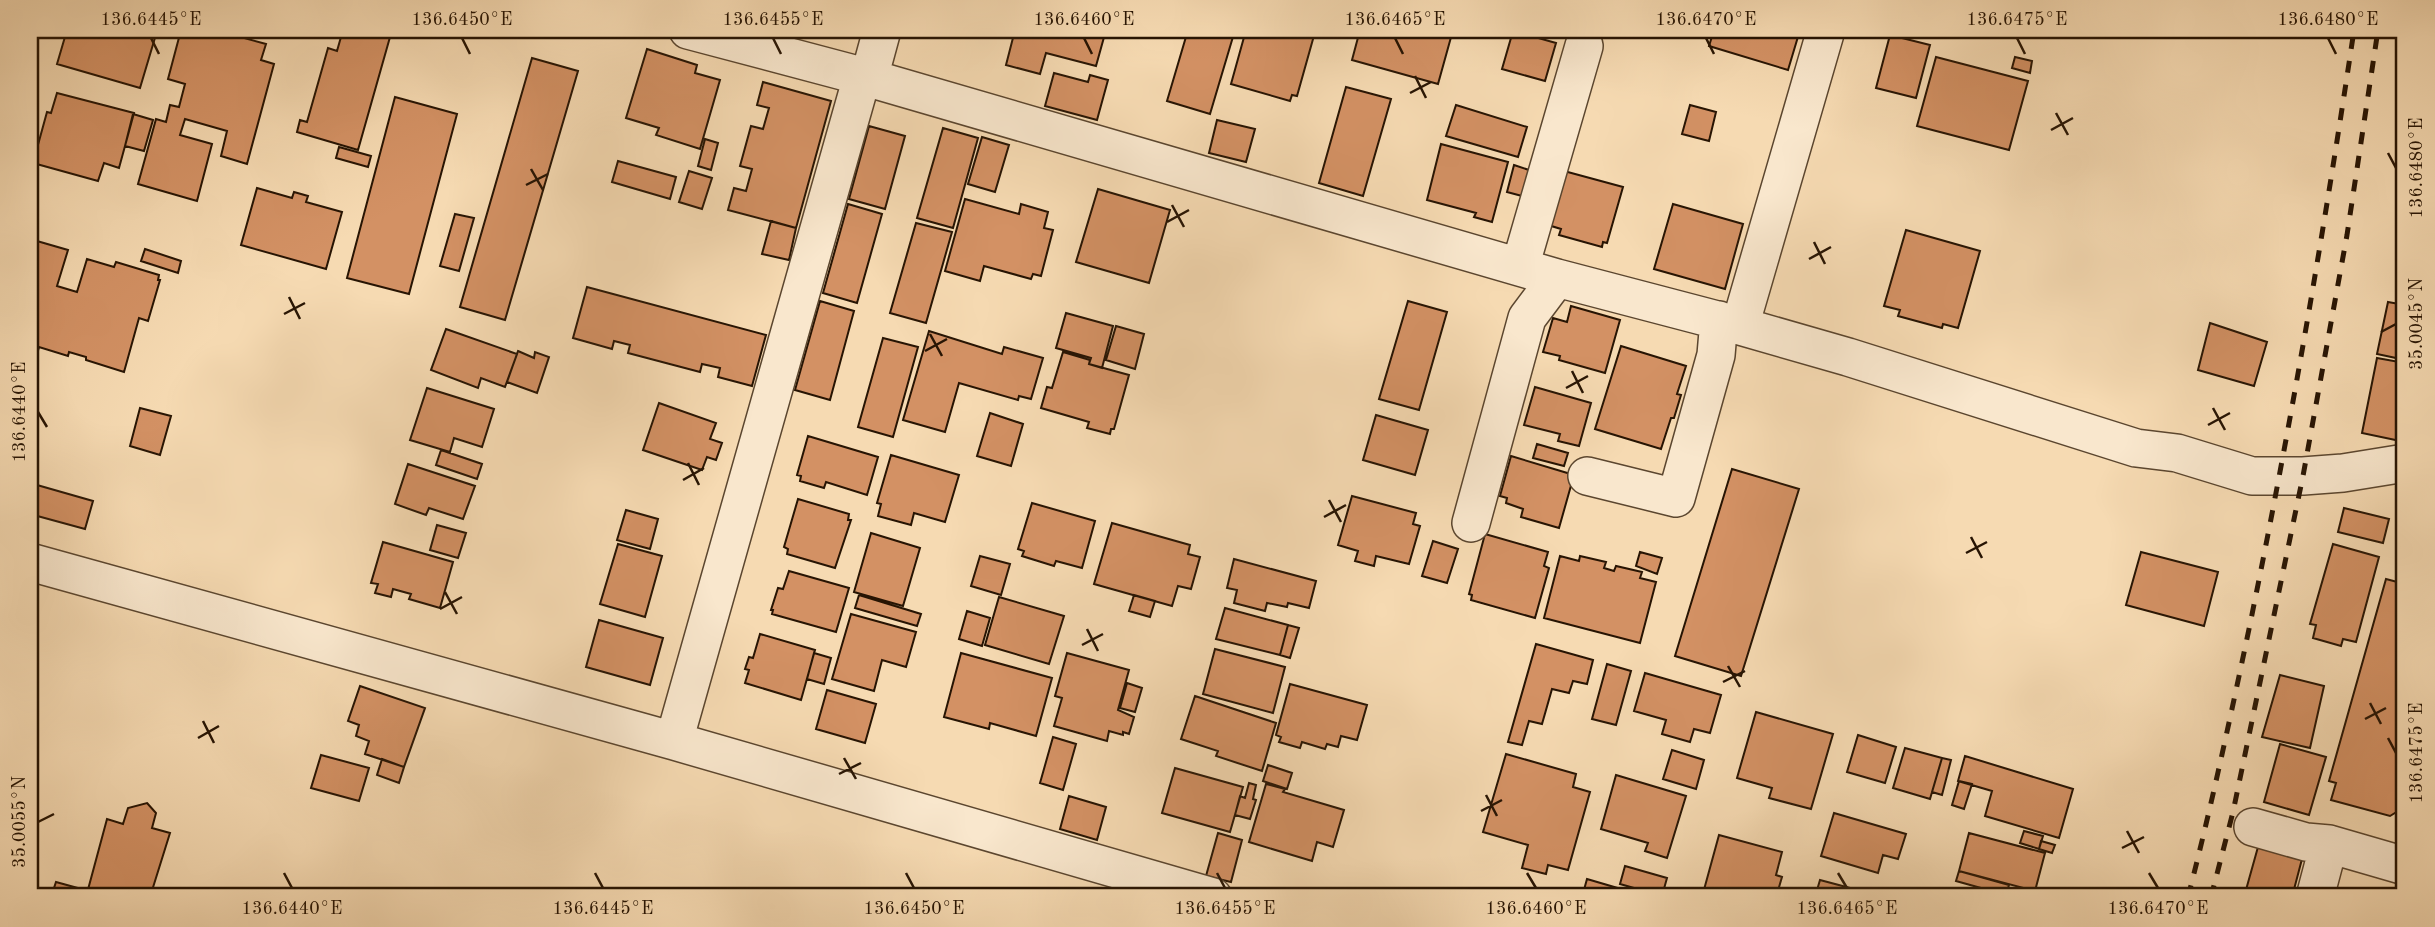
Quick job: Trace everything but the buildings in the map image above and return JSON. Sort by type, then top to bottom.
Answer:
[{"type":"street","points":[[688,30],[865,78],[1557,278],[1848,357],[2136,448],[2177,453],[2252,476],[2330,474],[2405,463]]},
{"type":"street","points":[[674,741],[865,78],[882,30]]},
{"type":"street","points":[[1587,476],[1676,498],[1716,355],[1730,323],[1826,30]]},
{"type":"street","points":[[1520,267],[1584,46]]},
{"type":"street","points":[[1471,523],[1527,318],[1557,278]]},
{"type":"street","points":[[30,562],[674,741],[1213,897]]},
{"type":"street","points":[[2253,827],[2306,842],[2329,844],[2405,866]]},
{"type":"street","points":[[2315,897],[2329,844]]},
{"type":"railway","points":[[2188,897],[2249,629],[2278,480],[2354,30]]},
{"type":"railway","points":[[2211,897],[2233,812],[2303,476],[2347,235],[2378,30]]}]
